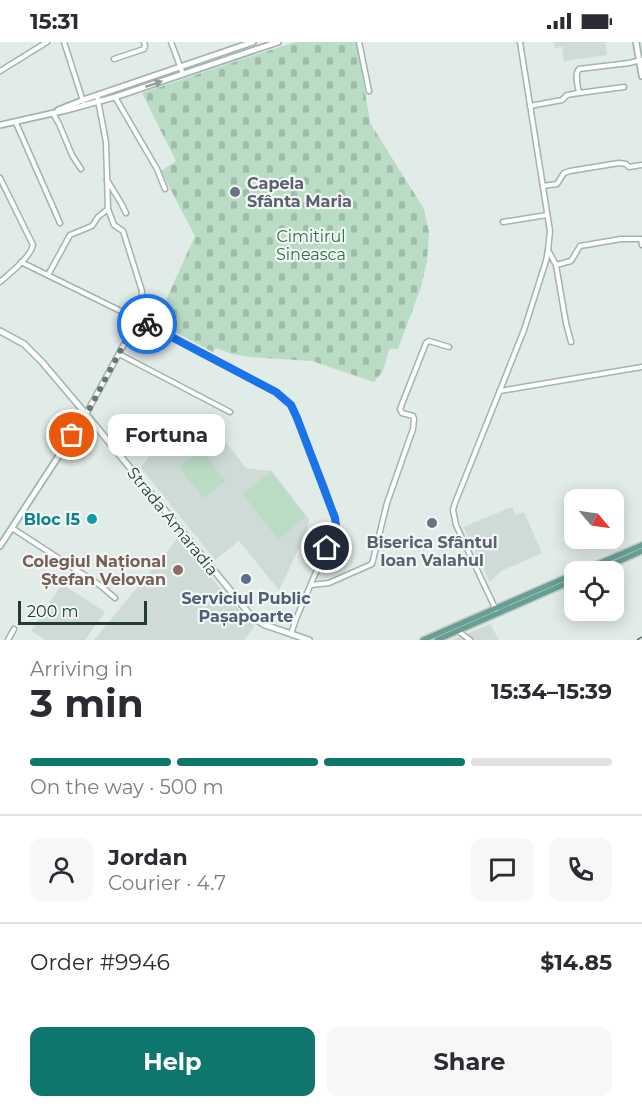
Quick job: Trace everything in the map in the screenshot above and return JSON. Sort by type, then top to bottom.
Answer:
[{"type":"main road","name":"Strada Amaradia","points":[[0,332],[30,349],[252,617],[263,624],[309,640]]},
{"type":"main road","points":[[605,561],[642,545]]},
{"type":"main road","points":[[620,561],[642,551]]},
{"type":"main road","points":[[437,640],[564,579]]},
{"type":"main road","points":[[423,640],[564,584]]},
{"type":"street","points":[[0,71],[47,42]]},
{"type":"street","points":[[64,42],[84,103]]},
{"type":"street","points":[[114,60],[144,49],[144,42]]},
{"type":"street","points":[[171,42],[183,74]]},
{"type":"street","points":[[84,103],[96,95],[254,42]]},
{"type":"street","points":[[0,125],[16,123],[84,103],[115,97],[278,42]]},
{"type":"street","points":[[359,42],[369,91]]},
{"type":"street","points":[[496,610],[456,525],[453,510],[524,330],[548,250],[550,231],[520,42]]},
{"type":"street","points":[[636,42],[642,76]]},
{"type":"street","points":[[579,93],[576,76],[579,69],[640,60]]},
{"type":"street","points":[[530,106],[562,100],[579,93],[624,87]]},
{"type":"street","points":[[0,546],[86,414],[137,319],[141,303],[141,291],[123,231],[114,225],[108,209],[106,136],[96,95]]},
{"type":"street","points":[[115,97],[158,169],[165,189]]},
{"type":"street","points":[[53,112],[72,155],[81,169]]},
{"type":"street","points":[[16,123],[60,223]]},
{"type":"street","points":[[543,186],[557,184],[564,173],[570,171],[619,163],[629,167],[642,165]]},
{"type":"street","points":[[0,178],[33,245],[21,262],[0,282]]},
{"type":"street","points":[[107,180],[126,213]]},
{"type":"street","points":[[48,275],[70,235],[92,226],[108,209]]},
{"type":"street","points":[[502,222],[547,215]]},
{"type":"street","points":[[556,265],[571,261],[580,246],[621,239],[641,239],[642,245]]},
{"type":"street","points":[[548,250],[556,265],[571,342]]},
{"type":"street","points":[[21,262],[137,319],[276,392],[291,405],[307,441],[336,525],[291,634]]},
{"type":"street","points":[[311,585],[329,584],[372,564],[384,514],[413,429],[413,416],[400,409],[423,348],[429,342],[449,347]]},
{"type":"street","points":[[119,354],[230,412]]},
{"type":"street","points":[[500,391],[642,367]]},
{"type":"street","points":[[12,528],[101,586],[115,598]]},
{"type":"street","points":[[8,640],[14,630]]},
{"type":"street","points":[[457,631],[470,640]]},
{"type":"shaded area","points":[[554,42],[605,42],[607,55],[564,61],[562,47],[555,48]]},
{"type":"shaded area","points":[[187,425],[207,437],[223,439],[246,468],[272,471],[309,519],[307,531],[279,590],[239,541],[215,560],[141,468],[155,447],[159,436],[174,426]]},
{"type":"shaded area","points":[[512,507],[516,515],[524,512],[542,553],[501,571],[490,582],[463,527]]},
{"type":"shaded area","name":"Colegiul Național Ștefan Velovan","points":[[178,538],[239,610],[255,625],[244,640],[94,640]]},
{"type":"shaded area","points":[[62,584],[105,612],[85,640],[45,640],[31,631]]},
{"type":"shaded area","points":[[490,624],[499,640],[452,640]]},
{"type":"green space","name":"Cimitirul Sineasca","points":[[296,42],[357,42],[370,123],[424,209],[429,232],[427,261],[421,287],[398,349],[389,349],[383,371],[374,382],[312,361],[249,357],[216,348],[213,352],[156,322],[195,236],[161,171],[176,161],[142,93]]},
{"type":"green space","points":[[201,450],[225,481],[203,498],[179,467]]},
{"type":"green space","points":[[271,472],[306,517],[278,539],[243,494]]},
{"type":"railway","points":[[637,640],[642,637]]},
{"type":"way so far","points":[[72,435],[90,408],[137,319],[147,324]]},
{"type":"place","name":"Capela Sfânta Maria","points":[[235,192]]},
{"type":"place","name":"Fortuna","points":[[72,435]]},
{"type":"place","name":"Bloc I5","points":[[92,519]]},
{"type":"place","name":"Biserica Sfântul Ioan Valahul","points":[[432,523]]},
{"type":"place","name":"Colegiul Național Ștefan Velovan","points":[[178,570]]},
{"type":"place","name":"Serviciul Public Pașapoarte","points":[[246,579]]},
{"type":"route","points":[[147,324],[276,392],[291,405],[307,441],[335,518],[336,525],[327,548]]}]
